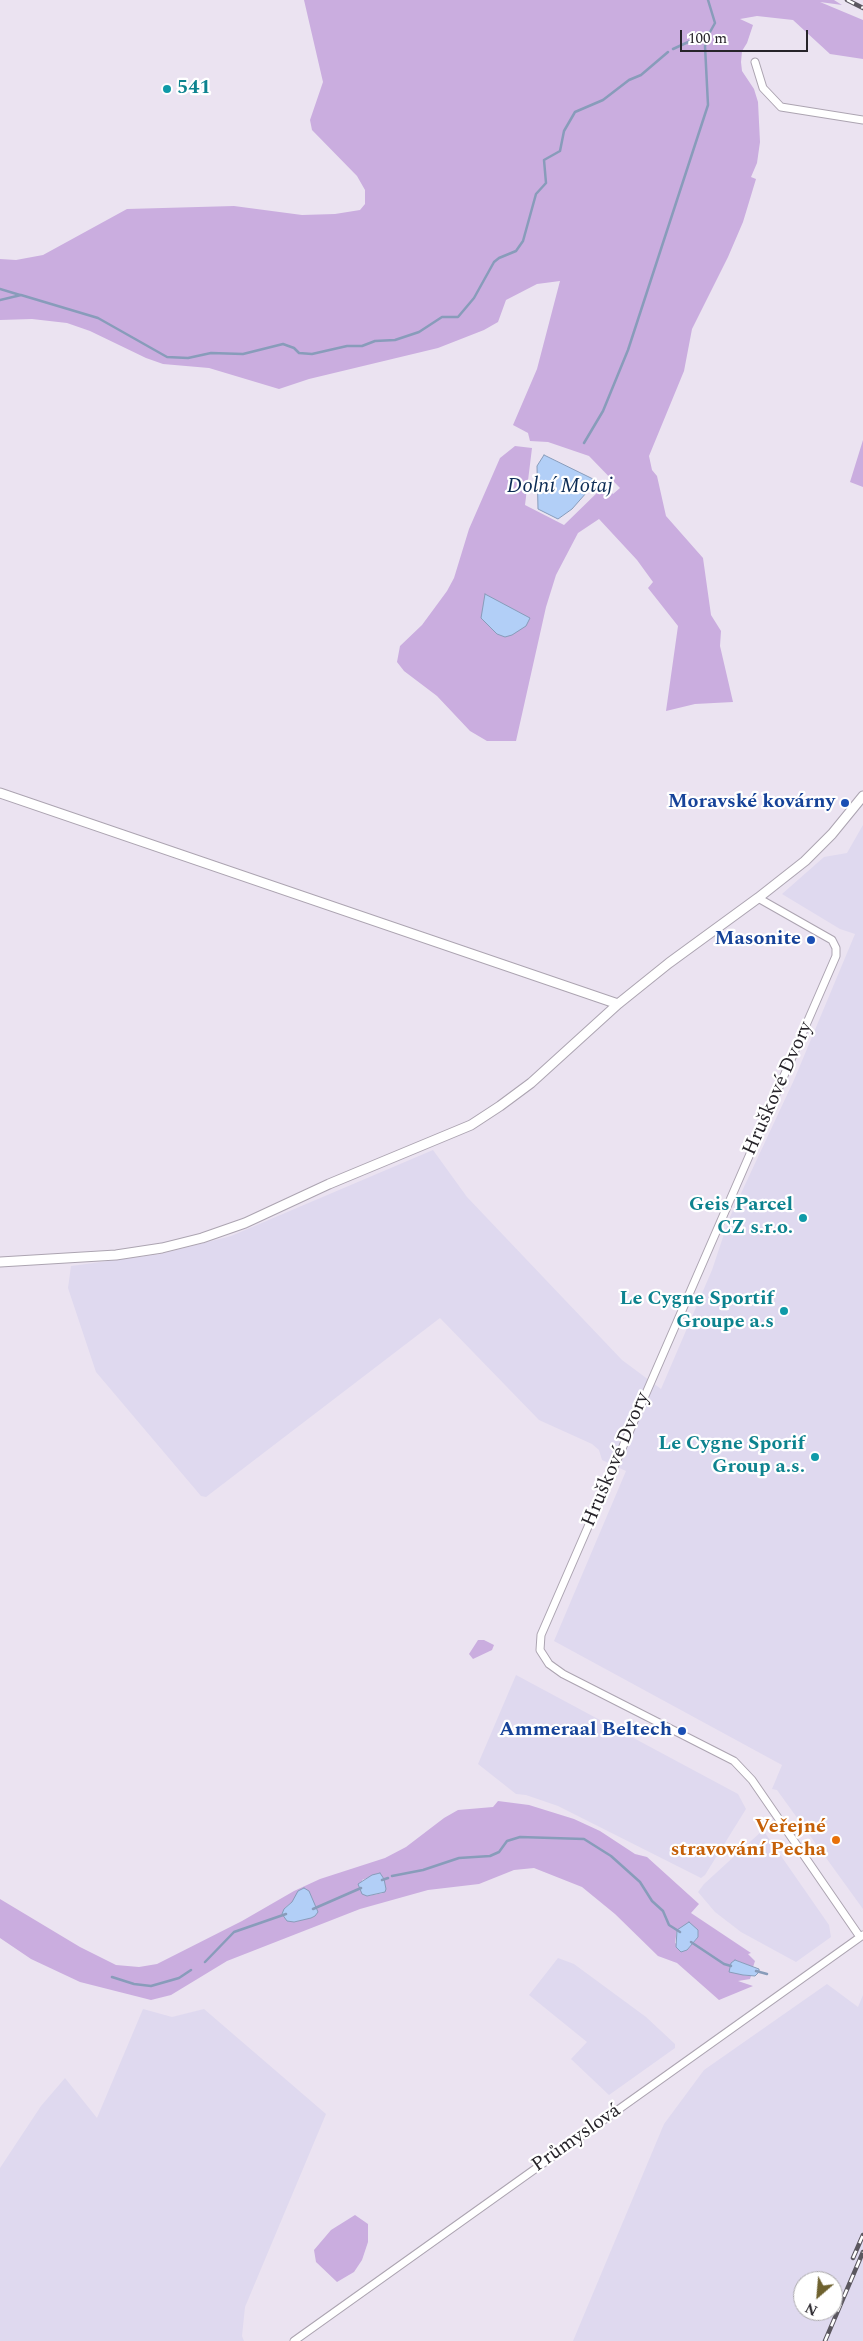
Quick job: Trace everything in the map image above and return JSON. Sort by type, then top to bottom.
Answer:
[{"type":"street","points":[[755,62],[763,88],[781,107],[863,120]]},
{"type":"street","points":[[0,793],[618,1004]]},
{"type":"street","points":[[0,1262],[116,1255],[162,1248],[245,1223],[329,1184],[471,1125],[530,1083],[618,1004],[668,963],[758,898],[821,845],[863,796]]},
{"type":"street","name":"Hruškové Dvory","points":[[758,898],[832,940],[836,948],[836,956],[722,1214],[541,1635],[540,1650],[549,1664],[563,1674],[734,1761],[752,1780],[862,1936]]},
{"type":"street","name":"Průmyslová","points":[[294,2341],[862,1936]]},
{"type":"shaded area","points":[[304,0],[834,0],[842,5],[820,2],[863,20],[863,59],[830,54],[793,20],[757,16],[740,19],[753,25],[742,51],[741,62],[742,71],[754,89],[758,102],[760,142],[757,163],[751,177],[756,179],[743,222],[728,257],[692,329],[684,371],[649,456],[652,470],[657,476],[666,516],[703,558],[711,615],[721,631],[720,646],[733,702],[695,704],[666,711],[678,626],[648,588],[653,582],[637,560],[599,519],[578,533],[556,575],[546,607],[516,741],[487,741],[470,731],[437,696],[404,671],[397,662],[400,646],[422,625],[447,591],[454,578],[469,529],[500,458],[515,446],[532,448],[525,505],[564,525],[603,487],[613,494],[620,488],[589,456],[548,442],[530,441],[528,433],[513,425],[537,369],[560,281],[537,284],[506,300],[498,322],[484,330],[438,348],[309,379],[279,389],[209,368],[163,364],[146,358],[90,331],[67,323],[32,319],[0,320],[0,259],[16,260],[43,255],[127,209],[234,206],[302,215],[335,214],[360,210],[365,204],[365,190],[357,176],[312,130],[310,120],[323,82]]},
{"type":"shaded area","points":[[863,440],[863,487],[850,482]]},
{"type":"shaded area","points":[[863,825],[863,1909],[777,1790],[772,1789],[782,1765],[554,1641],[626,1471],[602,1460],[599,1450],[592,1444],[539,1420],[440,1318],[206,1497],[201,1496],[96,1372],[68,1288],[71,1266],[161,1254],[231,1236],[433,1150],[467,1197],[622,1360],[661,1389],[712,1270],[729,1219],[794,1080],[855,934],[840,929],[782,894],[824,857],[847,853]]},
{"type":"shaded area","points":[[478,1640],[484,1640],[494,1645],[492,1650],[473,1659],[469,1654]]},
{"type":"shaded area","name":"Ammeraal Beltech","points":[[516,1675],[738,1794],[746,1809],[705,1875],[701,1878],[558,1806],[526,1795],[516,1794],[478,1764]]},
{"type":"shaded area","points":[[498,1801],[529,1805],[574,1819],[600,1831],[635,1854],[647,1857],[699,1904],[691,1913],[751,1953],[748,1954],[755,1961],[753,1967],[735,1960],[743,1975],[751,1976],[750,1979],[738,1981],[753,1986],[719,2000],[677,1963],[658,1956],[615,1914],[582,1887],[534,1868],[514,1870],[479,1884],[428,1890],[360,1909],[227,1961],[171,1995],[151,2000],[80,1982],[31,1959],[0,1938],[0,1899],[80,1947],[116,1965],[139,1967],[157,1964],[242,1921],[294,1891],[320,1879],[385,1858],[406,1847],[444,1818],[458,1810],[493,1807]],"holes":[[[380,1873],[383,1893],[367,1896],[362,1880]],[[292,1902],[315,1916],[294,1922],[284,1909]],[[677,1930],[698,1937],[687,1950],[675,1943]]]},
{"type":"shaded area","points":[[763,1830],[829,1925],[831,1937],[796,1962],[741,1932],[715,1912],[698,1892],[704,1884]]},
{"type":"shaded area","points":[[558,1958],[574,1964],[646,2017],[675,2044],[675,2048],[609,2095],[571,2059],[587,2042],[529,1995]]},
{"type":"shaded area","points":[[827,1984],[858,2007],[863,1995],[863,2341],[573,2341],[664,2124],[704,2070]]},
{"type":"shaded area","points":[[143,2009],[172,2017],[204,2009],[326,2114],[245,2307],[242,2336],[244,2341],[0,2341],[0,2168],[41,2106],[65,2078],[97,2118]]},
{"type":"shaded area","points":[[355,2215],[368,2224],[368,2242],[362,2260],[354,2272],[337,2282],[316,2262],[314,2250],[331,2230]]},
{"type":"water","name":"Dolní Motaj","points":[[544,455],[593,479],[593,484],[587,492],[572,509],[558,519],[538,509],[537,466]]},
{"type":"water","points":[[485,594],[530,618],[526,626],[505,637],[497,634],[481,618]]},
{"type":"water","points":[[380,1873],[384,1879],[385,1892],[367,1896],[362,1894],[358,1884],[372,1875]]},
{"type":"water","points":[[304,1888],[309,1891],[318,1912],[311,1918],[294,1922],[287,1921],[282,1914],[284,1909],[292,1902],[298,1891]]},
{"type":"water","points":[[689,1922],[698,1930],[698,1937],[687,1950],[681,1952],[676,1947],[677,1930]]},
{"type":"water","points":[[735,1960],[759,1969],[759,1972],[755,1976],[729,1972],[731,1963]]},
{"type":"waterway","points":[[673,49],[710,32],[715,23],[708,0]]},
{"type":"waterway","points":[[584,443],[603,411],[628,350],[708,105],[705,46],[710,32]]},
{"type":"waterway","points":[[0,300],[21,295],[98,318],[167,357],[188,358],[211,353],[243,354],[283,344],[294,348],[299,353],[312,354],[347,346],[362,346],[375,341],[395,340],[419,332],[442,317],[458,317],[474,298],[494,262],[516,251],[523,241],[536,194],[546,183],[544,160],[560,151],[564,131],[575,112],[603,100],[629,80],[641,75],[668,52]]},
{"type":"waterway","points":[[0,289],[20,295]]},
{"type":"waterway","points":[[392,1876],[423,1870],[459,1858],[490,1856],[499,1852],[507,1841],[520,1837],[584,1839],[611,1856],[640,1882],[652,1901],[663,1911],[669,1925],[680,1932]]},
{"type":"waterway","points":[[382,1880],[388,1878]]},
{"type":"waterway","points":[[313,1909],[361,1888]]},
{"type":"waterway","points":[[205,1962],[234,1932],[286,1914]]},
{"type":"waterway","points":[[691,1942],[724,1964],[731,1966]]},
{"type":"waterway","points":[[112,1977],[134,1984],[151,1986],[179,1978],[191,1970]]},
{"type":"waterway","points":[[756,1971],[767,1974]]},
{"type":"railway","points":[[847,0],[863,8]]},
{"type":"railway","points":[[853,2258],[863,2235]]},
{"type":"railway","points":[[825,2341],[863,2252]]},
{"type":"place","name":"541","points":[[167,89]]},
{"type":"place","name":"Moravské kovárny","points":[[845,803]]},
{"type":"place","name":"Masonite","points":[[811,940]]},
{"type":"place","name":"Geis Parcel CZ s.r.o.","points":[[803,1218]]},
{"type":"place","name":"Le Cygne Sportif Groupe a.s","points":[[784,1311]]},
{"type":"place","name":"Le Cygne Sporif Group a.s.","points":[[815,1457]]},
{"type":"place","name":"Ammeraal Beltech","points":[[682,1731]]},
{"type":"place","name":"Veřejné stravování Pecha","points":[[836,1840]]}]
